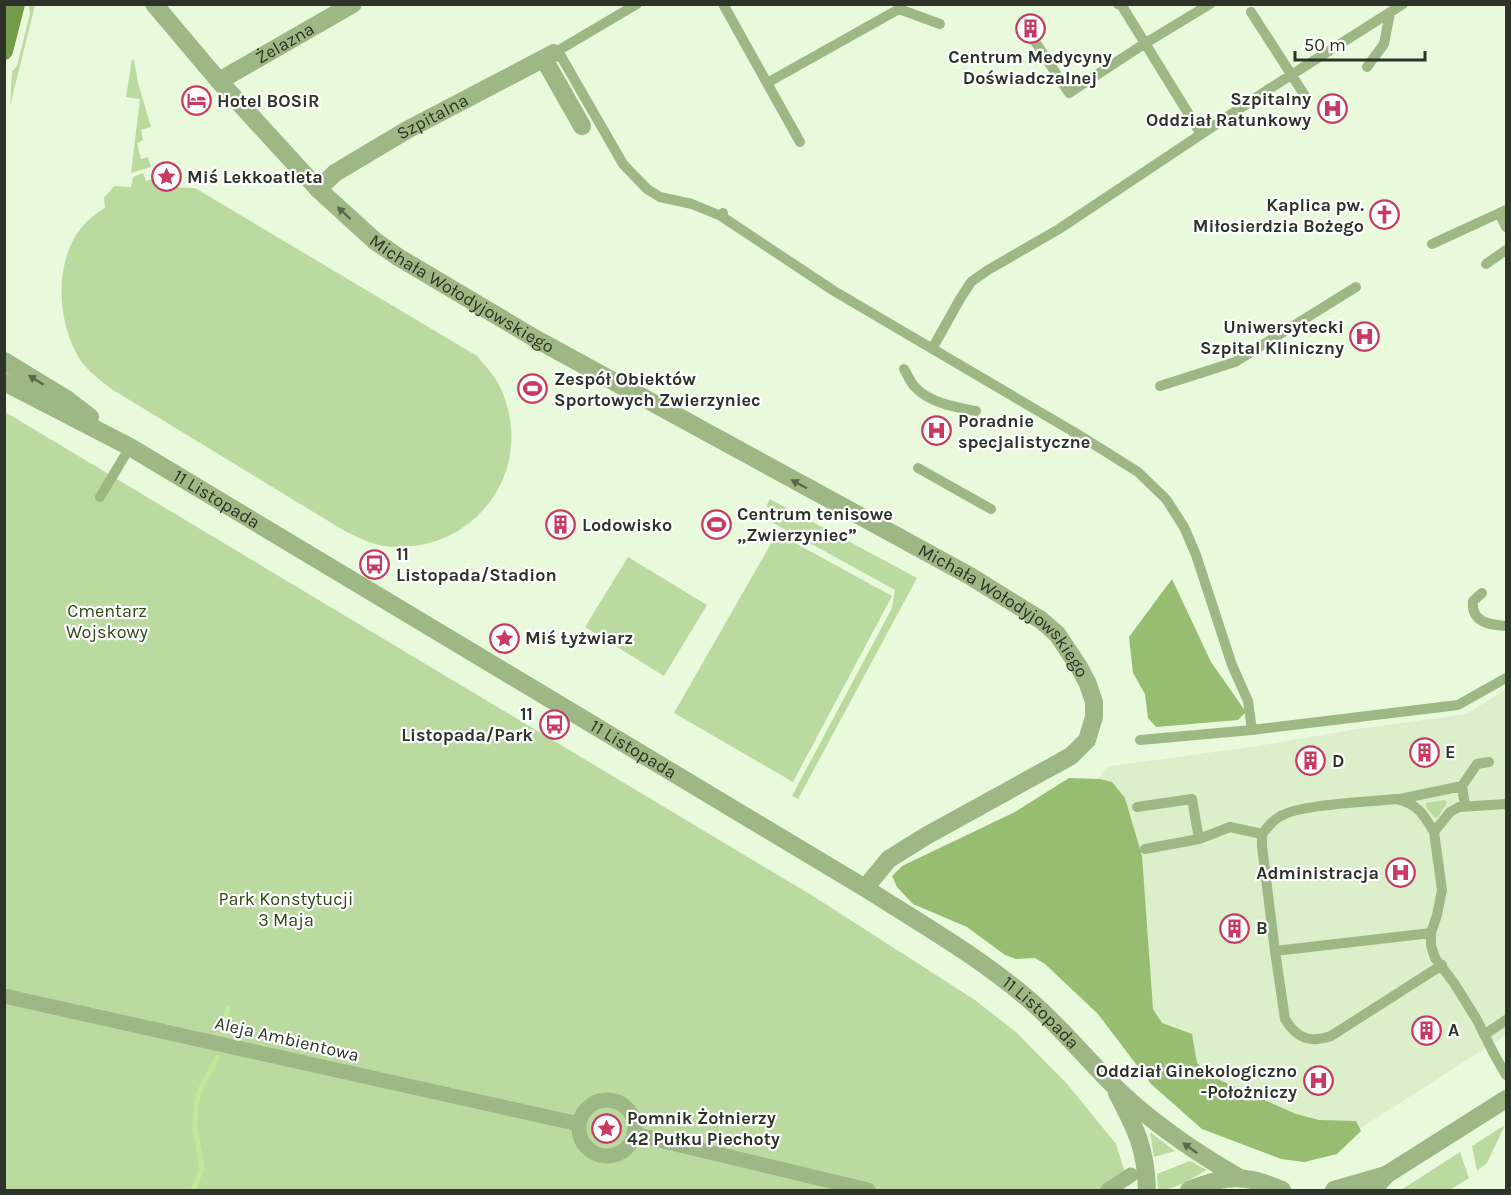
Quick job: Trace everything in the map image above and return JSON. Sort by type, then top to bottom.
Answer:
[{"type":"main road","points":[[5,46],[16,4]]},
{"type":"street","name":"Michała Wołodyjowskiego","points":[[154,4],[219,81],[318,189],[375,241],[536,339],[970,576],[1041,620],[1057,634],[1088,684],[1094,702],[1095,717],[1087,740],[1071,756],[889,859],[865,888]]},
{"type":"street","name":"Żelazna","points":[[219,81],[353,4]]},
{"type":"street","points":[[552,54],[582,126]]},
{"type":"street","name":"Szpitalna","points":[[318,189],[335,173],[407,130],[552,54]]},
{"type":"street","name":"11 Listopada","points":[[4,361],[68,400],[130,447]]},
{"type":"street","name":"11 Listopada","points":[[4,382],[130,447],[865,888],[974,957],[1003,978],[1055,1023],[1112,1084],[1193,1151],[1240,1178]]},
{"type":"street","name":"Aleja Ambientowa","points":[[4,996],[579,1124]]},
{"type":"street","name":"11 Listopada","points":[[1112,1084],[1138,1134],[1147,1170],[1147,1191]]},
{"type":"street","points":[[1334,1191],[1386,1175],[1506,1099]]},
{"type":"street","points":[[615,1101],[627,1108],[631,1114],[634,1134],[627,1147],[621,1152],[615,1155],[600,1155],[593,1153],[583,1143],[579,1124],[584,1112],[594,1103],[615,1101]]},
{"type":"street","points":[[634,1134],[867,1191]]},
{"type":"street","points":[[1108,1191],[1131,1175]]},
{"type":"street","points":[[1373,1191],[1386,1175]]},
{"type":"street","points":[[1189,1191],[1211,1181],[1240,1178],[1262,1182],[1282,1191]]},
{"type":"lane","points":[[637,4],[552,54],[623,164],[638,180],[660,197],[722,214],[834,291],[1138,472],[1166,499],[1184,527],[1196,555],[1232,665],[1248,701],[1252,730]]},
{"type":"lane","points":[[723,4],[800,142]]},
{"type":"lane","points":[[1036,43],[1070,93],[1210,4]]},
{"type":"lane","points":[[932,349],[972,282],[988,270],[1059,229],[1291,75],[1403,4]]},
{"type":"lane","points":[[1121,5],[1201,134]]},
{"type":"lane","points":[[767,83],[899,9],[940,24]]},
{"type":"lane","points":[[1251,12],[1307,99]]},
{"type":"lane","points":[[1367,67],[1384,44],[1390,13]]},
{"type":"lane","points":[[1432,244],[1503,212],[1506,227]]},
{"type":"lane","points":[[1486,264],[1506,250]]},
{"type":"lane","points":[[1160,386],[1235,362],[1356,287]]},
{"type":"lane","points":[[904,369],[913,385],[925,395],[943,404],[976,411]]},
{"type":"lane","points":[[100,497],[130,447]]},
{"type":"lane","points":[[918,468],[991,509]]},
{"type":"lane","points":[[1482,593],[1473,601],[1472,608],[1475,616],[1483,622],[1506,626]]},
{"type":"lane","points":[[1140,740],[1252,730],[1458,705],[1506,678]]},
{"type":"lane","points":[[1442,965],[1331,1036],[1317,1040],[1305,1038],[1290,1027],[1285,1019],[1262,834],[1278,817],[1299,809],[1396,800],[1462,786],[1477,764],[1489,762]]},
{"type":"lane","points":[[1462,786],[1466,806]]},
{"type":"lane","points":[[1137,807],[1192,799],[1199,839]]},
{"type":"lane","points":[[1396,800],[1408,802],[1417,807],[1434,832],[1442,890],[1431,933],[1431,945],[1436,958],[1478,1020],[1506,1075]]},
{"type":"lane","points":[[1434,832],[1450,812],[1459,807],[1506,804]]},
{"type":"lane","points":[[1144,849],[1199,839],[1230,827],[1262,834]]},
{"type":"lane","points":[[1275,951],[1431,933]]},
{"type":"lane","points":[[1484,1035],[1506,1020]]},
{"type":"shaded area","points":[[1506,689],[1506,1035],[1306,1163],[1284,1153],[1118,1038],[1092,788],[1105,769],[1111,766],[1467,714]]},
{"type":"green space","points":[[29,5],[35,5],[10,106],[12,72],[17,66],[30,14]]},
{"type":"green space","points":[[132,59],[151,127],[141,130],[143,140],[137,143],[141,159],[148,157],[151,167],[131,173],[140,99],[126,97]]},
{"type":"green space","points":[[143,173],[146,181],[165,175],[170,187],[195,188],[477,356],[495,379],[503,394],[511,423],[511,451],[504,477],[491,500],[473,520],[450,535],[423,544],[394,547],[368,542],[343,530],[113,390],[94,376],[79,358],[70,339],[64,319],[62,276],[75,237],[88,221],[105,208],[104,198],[114,186],[131,187],[133,177]]},
{"type":"green space","name":"Park Konstytucji 3 Maja","points":[[5,412],[813,896],[975,1000],[1017,1033],[1068,1085],[1116,1144],[1125,1173],[1124,1190],[5,1190]]},
{"type":"green space","points":[[770,499],[917,578],[798,799],[792,796],[892,608],[895,590],[766,519],[770,509],[766,506]]},
{"type":"green space","points":[[777,533],[892,596],[793,782],[674,713]]},
{"type":"green space","points":[[628,557],[707,605],[664,676],[585,627]]},
{"type":"green space","points":[[1172,579],[1211,662],[1246,712],[1238,720],[1156,727],[1148,718],[1145,694],[1133,673],[1129,637]]},
{"type":"green space","points":[[1069,778],[1100,779],[1112,782],[1125,798],[1142,856],[1153,1009],[1162,1023],[1192,1034],[1197,1063],[1215,1078],[1296,1114],[1319,1120],[1356,1121],[1361,1131],[1337,1154],[1304,1162],[1281,1159],[1202,1129],[1151,1084],[1098,1014],[1045,964],[1035,958],[1016,959],[1005,955],[967,927],[913,904],[897,887],[892,876],[902,866],[1015,812]]},
{"type":"green space","points":[[1445,800],[1447,803],[1435,818],[1426,807],[1426,803]]},
{"type":"green space","points":[[1505,1125],[1487,1163],[1477,1171],[1472,1146]]},
{"type":"green space","points":[[1150,1132],[1175,1151],[1154,1157]]},
{"type":"green space","points":[[1460,1152],[1469,1178],[1450,1190],[1401,1190]]},
{"type":"green space","points":[[1190,1161],[1207,1170],[1177,1186],[1158,1190],[1157,1174]]},
{"type":"waterway","points":[[223,1028],[228,1009]]},
{"type":"waterway","points":[[193,1190],[202,1168],[195,1128],[196,1107],[199,1092],[217,1058]]},
{"type":"place","name":"Centrum Medycyny Doświadczalnej","points":[[1030,28]]},
{"type":"place","name":"Hotel BOSiR","points":[[196,101]]},
{"type":"place","name":"Szpitalny Oddział Ratunkowy","points":[[1332,109]]},
{"type":"place","name":"Miś Lekkoatleta","points":[[166,177]]},
{"type":"place","name":"Kaplica pw. Miłosierdzia Bożego","points":[[1385,215]]},
{"type":"place","name":"Uniwersytecki Szpital Kliniczny","points":[[1365,337]]},
{"type":"place","name":"Zespół Obiektów Sportowych Zwierzyniec","points":[[533,389]]},
{"type":"place","name":"Poradnie specjalistyczne","points":[[937,431]]},
{"type":"place","name":"Centrum tenisowe „Zwierzyniec”","points":[[716,524]]},
{"type":"place","name":"Lodowisko","points":[[561,525]]},
{"type":"place","name":"11 Listopada/Stadion","points":[[375,564]]},
{"type":"place","name":"Miś Łyżwiarz","points":[[504,638]]},
{"type":"place","name":"11 Listopada/Park","points":[[554,724]]},
{"type":"place","name":"E","points":[[1424,752]]},
{"type":"place","name":"D","points":[[1311,761]]},
{"type":"place","name":"Administracja","points":[[1400,873]]},
{"type":"place","name":"B","points":[[1235,928]]},
{"type":"place","name":"A","points":[[1427,1030]]},
{"type":"place","name":"Oddział Ginekologiczno -Położniczy","points":[[1318,1081]]},
{"type":"place","name":"Pomnik Żołnierzy 42 Pułku Piechoty","points":[[606,1128]]},
{"type":"park label","name":"Cmentarz Wojskowy","points":[[107,621]]}]
